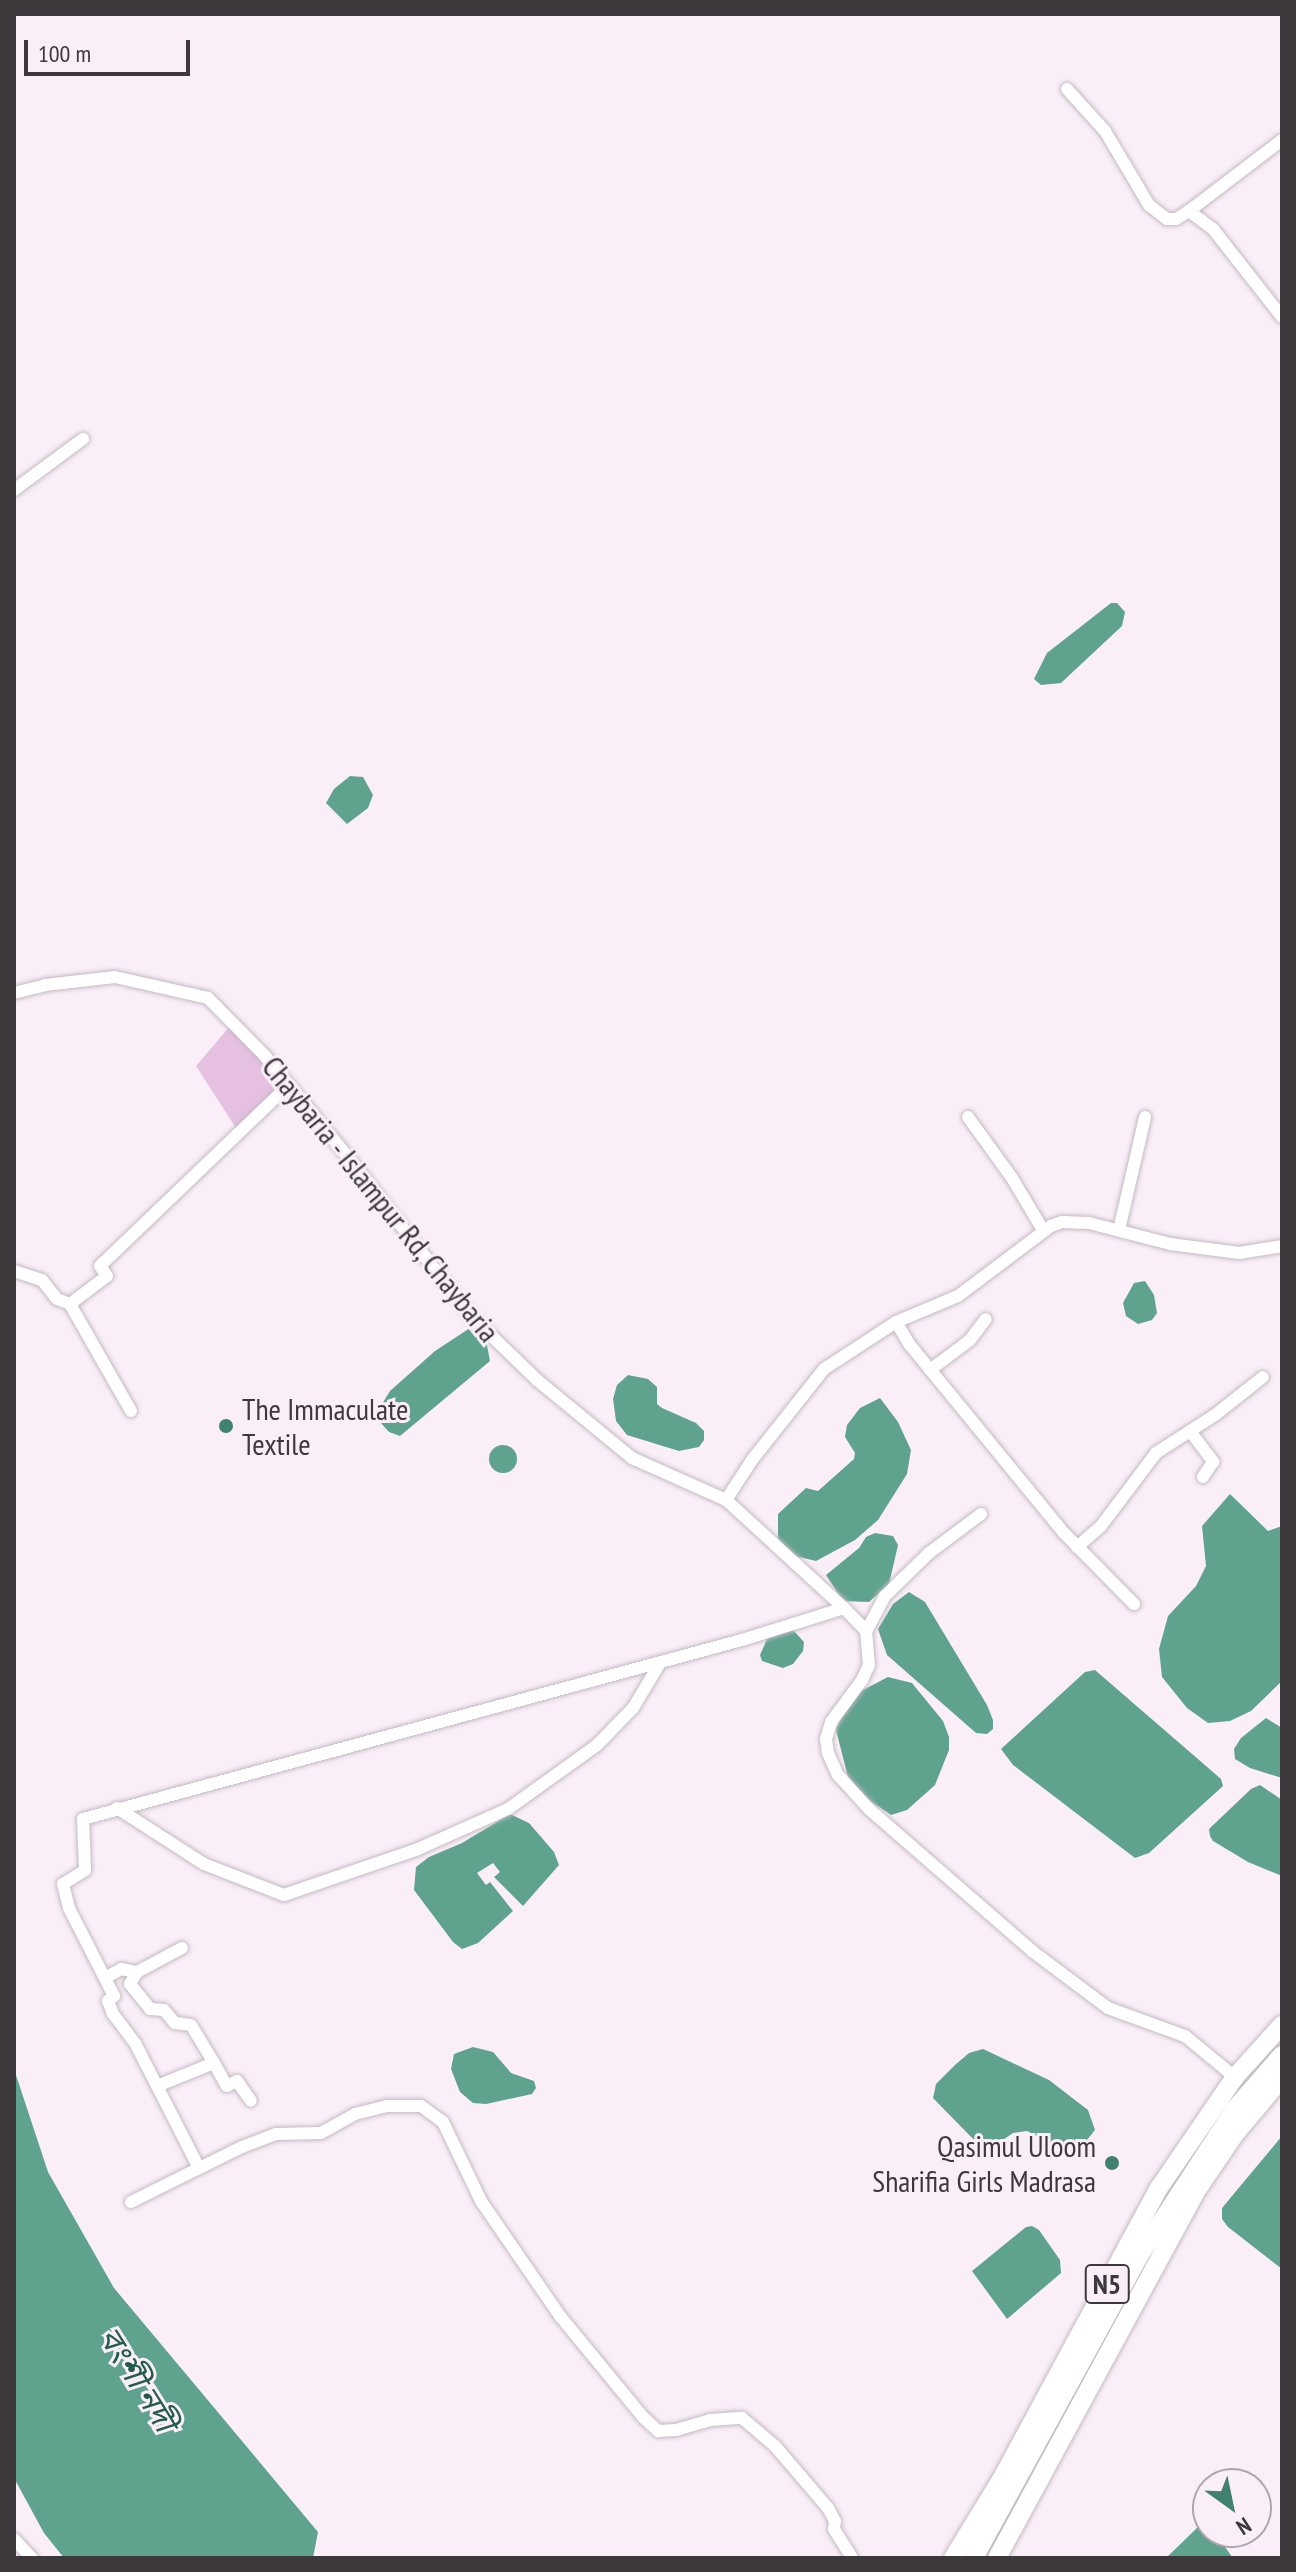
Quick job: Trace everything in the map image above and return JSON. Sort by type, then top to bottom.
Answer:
[{"type":"highway","name":"N5","points":[[953,2558],[1002,2478],[1159,2188],[1235,2077],[1282,2025]]},
{"type":"highway","name":"N5","points":[[974,2558],[1095,2334],[1174,2197],[1234,2110],[1282,2055]]},
{"type":"highway","name":"N5","points":[[997,2558],[1195,2193],[1278,2087]]},
{"type":"street","points":[[1067,89],[1105,131],[1149,205],[1167,219],[1176,219],[1189,211],[1282,140]]},
{"type":"street","points":[[1189,211],[1213,229],[1282,317]]},
{"type":"street","points":[[14,490],[83,439]]},
{"type":"street","name":"Chaybaria - Islampur Rd, Chaybaria","points":[[14,993],[45,985],[115,977],[208,998],[289,1085],[470,1315],[537,1380],[632,1458],[726,1500],[866,1631]]},
{"type":"street","points":[[70,1304],[107,1276],[100,1266],[289,1085]]},
{"type":"street","points":[[968,1117],[1012,1178],[1043,1230]]},
{"type":"street","points":[[1119,1230],[1145,1117]]},
{"type":"street","points":[[726,1500],[812,1381],[837,1360],[896,1322],[958,1296],[1043,1230],[1062,1222],[1119,1230],[1170,1244],[1239,1253],[1282,1246]]},
{"type":"street","points":[[14,1271],[42,1280],[57,1299],[70,1304],[131,1411]]},
{"type":"street","points":[[930,1370],[970,1340],[986,1319]]},
{"type":"street","points":[[896,1322],[930,1370],[1077,1547],[1134,1604]]},
{"type":"street","points":[[1077,1547],[1101,1526],[1152,1457],[1263,1377]]},
{"type":"street","points":[[1190,1431],[1213,1462],[1203,1477]]},
{"type":"street","points":[[981,1514],[909,1571],[885,1596],[866,1631],[869,1665],[862,1680],[831,1722],[826,1739],[838,1775],[870,1810],[1032,1951],[1108,2008],[1185,2036],[1235,2077]]},
{"type":"street","points":[[199,2168],[135,2043],[113,2014],[108,2001],[114,1996],[69,1908],[63,1884],[85,1870],[83,1819],[660,1663],[844,1608]]},
{"type":"street","points":[[117,1808],[204,1864],[284,1895],[418,1849],[508,1809],[597,1745],[633,1708],[660,1663]]},
{"type":"street","points":[[182,1948],[137,1972],[130,1984],[150,2009],[164,2010],[175,2023],[191,2025],[227,2086],[237,2081],[251,2101]]},
{"type":"street","points":[[105,1978],[121,1969],[137,1972]]},
{"type":"street","points":[[157,2086],[214,2063]]},
{"type":"street","points":[[131,2202],[276,2134],[321,2133],[355,2114],[386,2106],[421,2106],[443,2122],[481,2201],[560,2316],[643,2417],[658,2431],[676,2430],[710,2420],[742,2418],[828,2508],[835,2521],[834,2529],[852,2558]]},
{"type":"street","points":[[14,2539],[32,2558]]},
{"type":"shaded area","points":[[231,1025],[280,1085],[236,1128],[196,1066]]},
{"type":"water","points":[[1111,603],[1117,603],[1125,612],[1122,626],[1061,683],[1041,685],[1034,679],[1047,653]]},
{"type":"water","points":[[350,776],[363,777],[373,795],[368,808],[347,824],[326,803],[334,789]]},
{"type":"water","points":[[1145,1281],[1154,1295],[1157,1313],[1152,1320],[1138,1324],[1126,1316],[1123,1303],[1134,1283]]},
{"type":"water","points":[[470,1328],[486,1340],[490,1361],[400,1436],[389,1432],[380,1422],[379,1409],[390,1391],[435,1351]]},
{"type":"water","points":[[628,1375],[648,1379],[657,1387],[657,1404],[696,1423],[704,1431],[704,1440],[699,1447],[679,1451],[627,1435],[616,1421],[613,1399],[617,1385]]},
{"type":"water","points":[[880,1398],[898,1422],[911,1450],[907,1474],[878,1520],[855,1540],[816,1561],[791,1555],[778,1538],[778,1514],[806,1488],[818,1491],[854,1459],[855,1453],[845,1437],[847,1425],[860,1408]]},
{"type":"water","points":[[503,1445],[513,1449],[517,1459],[513,1469],[503,1473],[493,1469],[489,1459],[493,1449]]},
{"type":"water","points":[[1230,1494],[1268,1531],[1282,1526],[1282,1681],[1251,1711],[1230,1721],[1208,1723],[1187,1708],[1162,1677],[1159,1649],[1168,1616],[1196,1586],[1206,1566],[1202,1526]]},
{"type":"water","points":[[875,1533],[893,1536],[898,1545],[889,1584],[869,1602],[843,1601],[826,1575],[859,1548],[866,1537]]},
{"type":"water","points":[[909,1592],[925,1602],[987,1705],[993,1729],[987,1734],[976,1733],[887,1655],[878,1629],[893,1604]]},
{"type":"water","points":[[793,1630],[804,1642],[803,1651],[793,1664],[783,1668],[762,1661],[760,1655],[768,1637]]},
{"type":"water","points":[[1095,1670],[1221,1779],[1223,1786],[1149,1853],[1135,1858],[1013,1765],[1001,1749],[1085,1672]]},
{"type":"water","points":[[888,1677],[912,1683],[943,1721],[949,1737],[949,1750],[935,1785],[907,1810],[891,1815],[860,1794],[848,1777],[836,1730],[843,1713],[861,1691]]},
{"type":"water","points":[[1266,1718],[1282,1728],[1282,1778],[1250,1768],[1235,1759],[1234,1749],[1241,1738]]},
{"type":"water","points":[[1260,1785],[1282,1800],[1282,1876],[1248,1862],[1213,1841],[1210,1836],[1209,1829],[1251,1789]]},
{"type":"water","points":[[510,1814],[529,1823],[554,1852],[559,1865],[523,1906],[494,1877],[500,1872],[493,1863],[477,1873],[486,1885],[490,1882],[513,1911],[478,1943],[462,1949],[453,1942],[414,1890],[416,1867]]},
{"type":"water","points":[[473,2047],[493,2052],[511,2073],[534,2081],[536,2088],[532,2094],[486,2104],[473,2103],[460,2092],[451,2069],[454,2054]]},
{"type":"water","points":[[983,2049],[1049,2080],[1088,2110],[1095,2130],[1083,2145],[1063,2149],[1027,2131],[1013,2133],[991,2148],[980,2146],[933,2098],[936,2084],[955,2065],[969,2053]]},
{"type":"water","name":"বংশী নদী","points":[[14,2069],[48,2172],[114,2288],[318,2532],[313,2558],[64,2558],[44,2533],[14,2478]]},
{"type":"water","points":[[1282,2136],[1282,2269],[1228,2227],[1222,2219],[1222,2208]]},
{"type":"water","points":[[1026,2227],[1039,2230],[1060,2260],[1061,2273],[1007,2319],[972,2271]]},
{"type":"water","points":[[1192,2533],[1192,2548],[1226,2548],[1233,2558],[1166,2558]]},
{"type":"place","name":"The Immaculate Textile","points":[[226,1426]]},
{"type":"place","name":"Qasimul Uloom Sharifia Girls Madrasa","points":[[1112,2163]]}]
